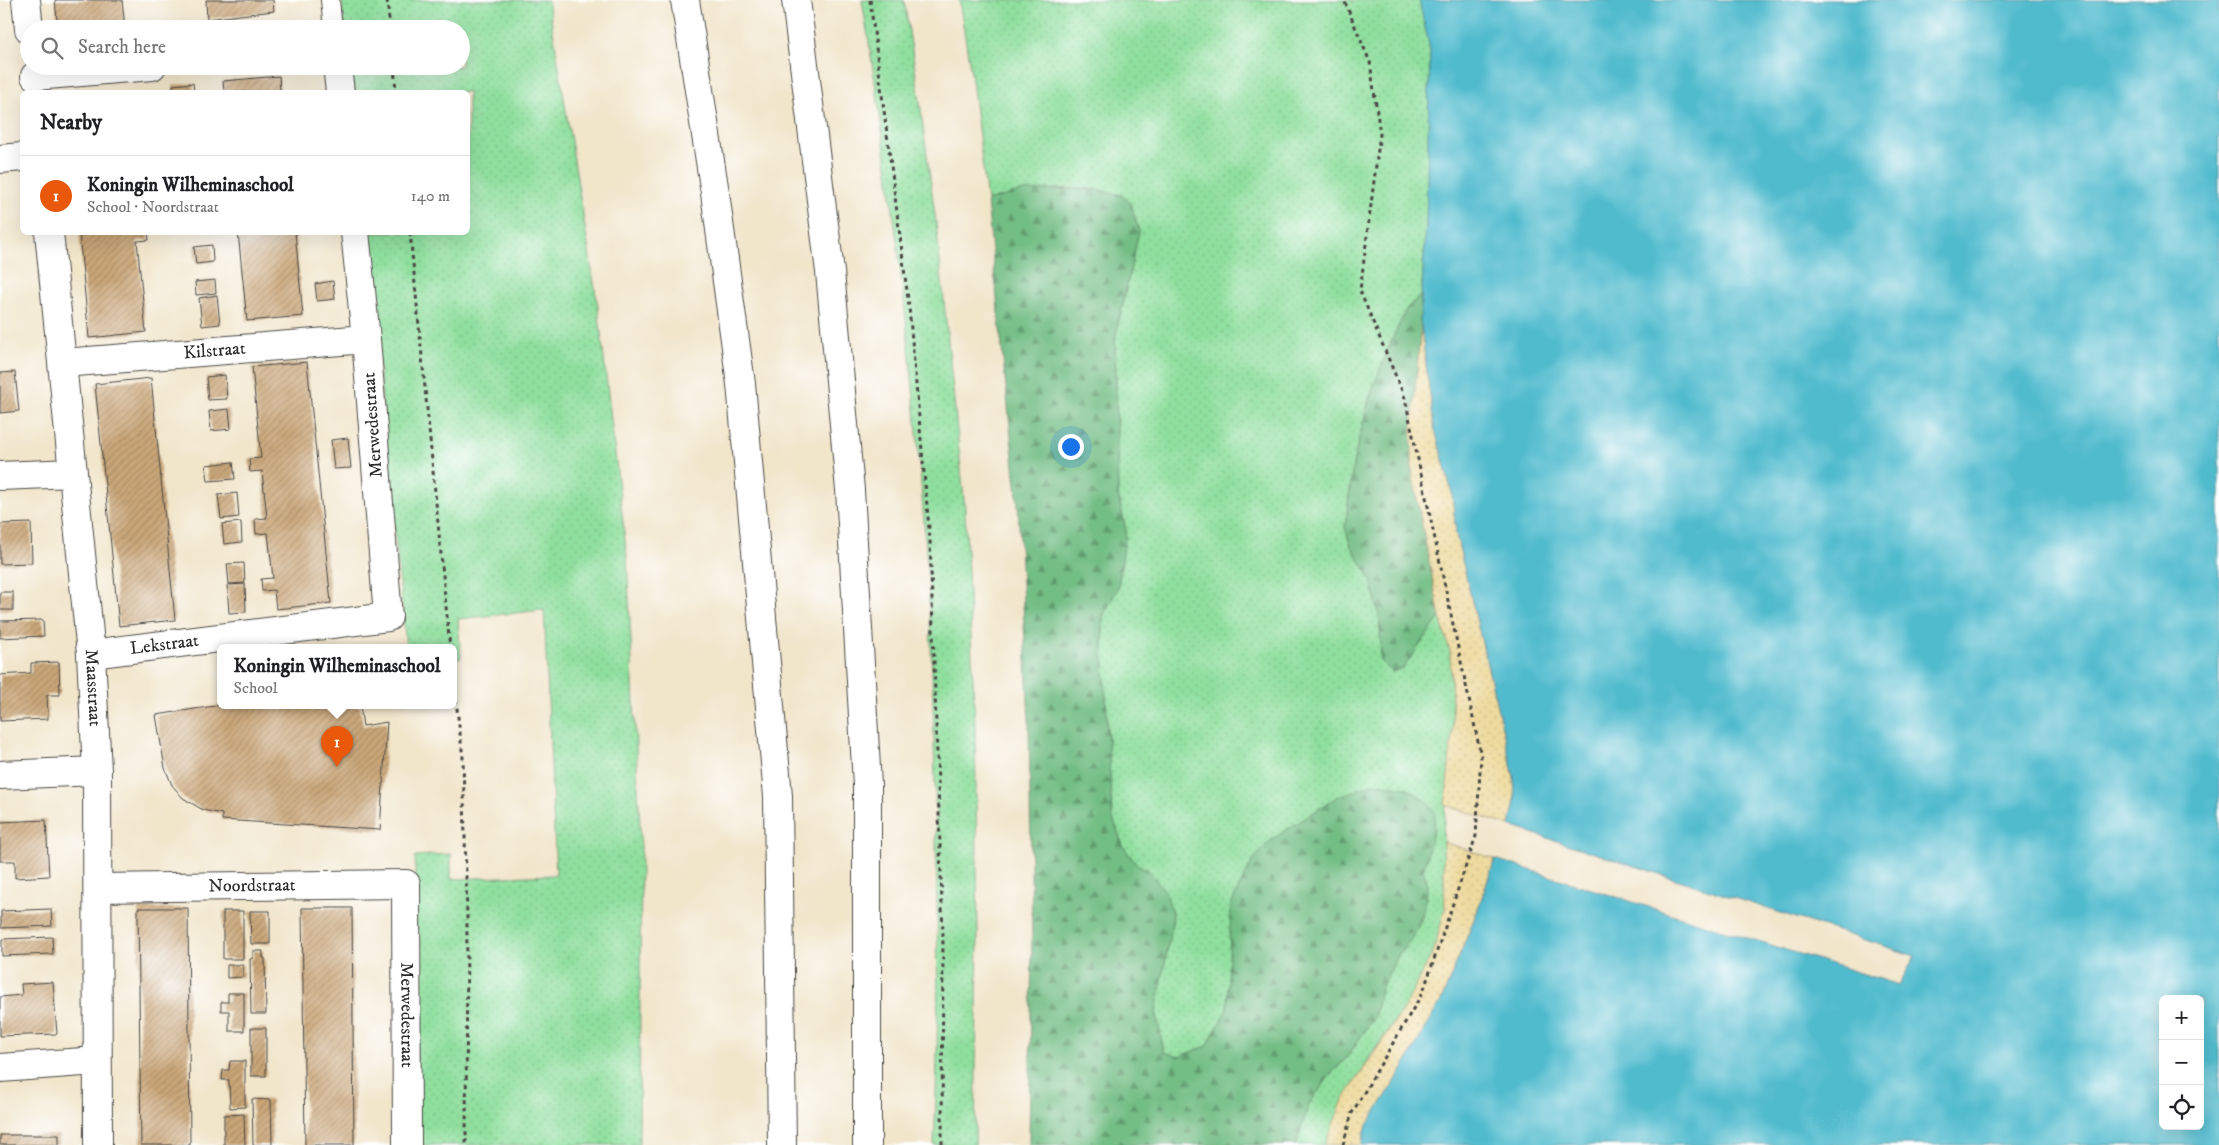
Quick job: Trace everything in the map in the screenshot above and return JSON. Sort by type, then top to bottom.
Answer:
[{"type":"main road","points":[[26,0],[28,20]]},
{"type":"main road","points":[[685,0],[715,193],[741,384],[778,796],[782,1145]]},
{"type":"main road","points":[[796,0],[830,272],[850,490],[867,785],[867,1145]]},
{"type":"main road","points":[[35,78],[64,75]]},
{"type":"main road","points":[[339,75],[340,90]]},
{"type":"main road","points":[[0,159],[20,157]]},
{"type":"main road","name":"Maasstraat","points":[[49,235],[91,654],[97,771],[98,1145]]},
{"type":"main road","name":"Merwedestraat","points":[[355,235],[366,339],[388,617]]},
{"type":"main road","name":"Kilstraat","points":[[63,362],[366,339]]},
{"type":"main road","points":[[0,476],[73,473]]},
{"type":"main road","name":"Lekstraat","points":[[91,654],[388,617]]},
{"type":"main road","points":[[0,775],[97,771]]},
{"type":"main road","name":"Merwedestraat","points":[[406,884],[407,1145]]},
{"type":"main road","name":"Noordstraat","points":[[98,888],[406,884]]},
{"type":"main road","points":[[0,1068],[97,1061]]},
{"type":"lane","points":[[330,0],[332,20]]},
{"type":"path","points":[[387,0],[389,20]]},
{"type":"path","points":[[870,0],[909,307],[930,539],[943,936],[942,1145]]},
{"type":"path","points":[[1343,1145],[1352,1113],[1423,992],[1476,836],[1481,756],[1405,398],[1360,291],[1380,134],[1370,62],[1344,0]]},
{"type":"path","points":[[395,75],[396,90]]},
{"type":"path","points":[[410,235],[450,644]]},
{"type":"path","points":[[457,709],[463,758],[467,915],[466,1145]]},
{"type":"green space","points":[[342,0],[548,0],[598,307],[627,557],[641,849],[639,1145],[417,1145],[415,856],[451,854],[451,879],[556,875],[544,610],[458,619],[461,658],[457,658],[457,644],[406,644],[366,235],[470,235],[470,90],[353,90],[351,75],[470,75],[470,20],[343,20]]},
{"type":"green space","points":[[862,0],[904,0],[936,222],[965,509],[975,723],[978,935],[975,1145],[934,1145],[936,1107],[937,916],[929,592],[906,318],[882,127]]},
{"type":"green space","points":[[959,0],[1419,0],[1430,49],[1426,226],[1421,296],[1407,308],[1390,344],[1370,396],[1354,459],[1345,527],[1351,546],[1371,579],[1380,620],[1381,661],[1403,668],[1440,617],[1450,651],[1453,725],[1450,774],[1443,831],[1445,909],[1434,950],[1404,1008],[1369,1058],[1325,1145],[1296,1145],[1309,1104],[1331,1074],[1348,1056],[1374,1017],[1382,986],[1399,954],[1415,934],[1424,912],[1428,884],[1423,871],[1434,828],[1229,976],[1227,1010],[1207,1046],[1178,1057],[1164,1052],[1156,1012],[1173,917],[1148,870],[1135,863],[1123,846],[1112,816],[1103,646],[1103,616],[1118,588],[1126,531],[1118,495],[1115,338],[1139,231],[1131,204],[1103,191],[1076,188],[1061,189],[1029,192],[987,201],[972,80]]},
{"type":"green space","points":[[1076,189],[1103,191],[1122,195],[1131,204],[1139,231],[1115,338],[1118,495],[1126,531],[1118,588],[1103,616],[1103,646],[1112,816],[1123,846],[1135,863],[1148,870],[1166,892],[1173,917],[1156,1012],[1164,1052],[1179,1057],[1207,1046],[1227,1010],[1231,904],[1253,860],[1271,840],[1337,797],[1375,783],[1407,788],[1428,802],[1435,813],[1434,828],[1423,871],[1428,884],[1423,912],[1415,934],[1399,954],[1382,986],[1374,1017],[1348,1056],[1331,1074],[1309,1104],[1296,1145],[1029,1145],[1032,935],[1029,721],[1018,505],[987,201],[1024,191]]},
{"type":"green space","points":[[1421,296],[1421,326],[1412,428],[1412,472],[1440,617],[1403,668],[1392,672],[1381,661],[1380,620],[1371,579],[1351,546],[1345,527],[1354,459],[1370,396],[1390,344],[1407,308]]},
{"type":"sand","points":[[1421,326],[1434,426],[1452,493],[1456,534],[1514,777],[1515,801],[1510,826],[1445,805],[1453,725],[1450,651],[1440,617],[1412,472],[1412,428]]},
{"type":"sand","points":[[1443,842],[1495,859],[1477,912],[1442,999],[1400,1074],[1367,1125],[1361,1145],[1325,1145],[1343,1100],[1404,1008],[1434,950],[1445,909]]},
{"type":"water","points":[[1419,0],[2219,0],[2219,1145],[1361,1145],[1367,1125],[1400,1074],[1442,999],[1477,912],[1495,859],[1899,985],[1915,956],[1510,826],[1515,801],[1514,777],[1456,534],[1452,493],[1434,426],[1420,318],[1426,226],[1430,49]]},
{"type":"building","points":[[55,0],[122,0],[124,20],[57,20]]},
{"type":"building","points":[[206,0],[273,0],[274,11],[207,19]]},
{"type":"building","points":[[279,76],[280,90],[224,90],[223,81]]},
{"type":"building","points":[[193,83],[194,90],[173,90],[173,85]]},
{"type":"building","points":[[79,235],[148,235],[149,240],[137,241],[146,332],[89,338]]},
{"type":"building","points":[[238,235],[295,235],[303,316],[247,321]]},
{"type":"building","points":[[212,245],[213,262],[196,264],[194,247]]},
{"type":"building","points":[[215,280],[216,293],[196,295],[195,282]]},
{"type":"building","points":[[333,281],[335,299],[317,301],[315,284]]},
{"type":"building","points":[[217,295],[220,324],[202,326],[199,298]]},
{"type":"building","points":[[307,362],[331,603],[276,609],[274,590],[262,591],[261,579],[273,578],[268,533],[256,534],[255,519],[267,518],[262,471],[250,472],[249,459],[261,458],[252,367]]},
{"type":"building","points":[[15,372],[19,411],[0,413],[0,373]]},
{"type":"building","points":[[225,375],[227,399],[208,400],[206,377]]},
{"type":"building","points":[[151,378],[175,620],[119,626],[95,384]]},
{"type":"building","points":[[229,409],[231,429],[211,431],[209,411]]},
{"type":"building","points":[[348,438],[351,468],[334,469],[331,440]]},
{"type":"building","points":[[233,462],[235,479],[208,481],[206,465]]},
{"type":"building","points":[[237,493],[239,517],[221,519],[218,495]]},
{"type":"building","points":[[241,522],[242,542],[224,544],[222,524]]},
{"type":"building","points":[[31,523],[32,563],[0,564],[0,524]]},
{"type":"building","points":[[244,563],[245,583],[229,584],[227,564]]},
{"type":"building","points":[[245,584],[246,612],[229,613],[227,585]]},
{"type":"building","points":[[0,592],[13,592],[13,610],[0,610]]},
{"type":"building","points":[[43,620],[44,636],[0,638],[0,621]]},
{"type":"building","points":[[59,662],[60,695],[47,695],[48,719],[0,721],[0,675],[31,673],[31,663]]},
{"type":"building","points":[[217,706],[217,709],[360,709],[363,726],[387,722],[380,830],[222,820],[222,814],[203,810],[183,798],[172,785],[165,768],[156,715]]},
{"type":"building","points":[[46,820],[49,876],[15,878],[15,861],[0,861],[0,822]]},
{"type":"building","points":[[138,908],[188,908],[190,1145],[141,1145]]},
{"type":"building","points":[[302,908],[352,908],[354,1145],[305,1145]]},
{"type":"building","points":[[51,909],[52,926],[1,928],[1,911]]},
{"type":"building","points":[[223,911],[243,911],[243,959],[223,959]]},
{"type":"building","points":[[250,911],[270,911],[270,944],[251,944]]},
{"type":"building","points":[[52,937],[53,954],[2,956],[2,939]]},
{"type":"building","points":[[253,951],[263,951],[263,958],[265,958],[266,1014],[251,1014],[250,959],[253,958]]},
{"type":"building","points":[[227,965],[243,965],[243,977],[227,978]]},
{"type":"building","points":[[53,982],[57,1034],[0,1036],[0,997],[22,995],[21,984]]},
{"type":"building","points":[[228,993],[244,993],[244,1031],[229,1031],[229,1011],[221,1011],[221,1002],[228,1002]]},
{"type":"building","points":[[251,1028],[266,1028],[266,1076],[251,1076]]},
{"type":"building","points":[[230,1061],[245,1061],[245,1107],[230,1108],[229,1080],[222,1080],[223,1070],[229,1070]]},
{"type":"building","points":[[252,1099],[271,1100],[272,1145],[253,1145]]},
{"type":"building","points":[[244,1114],[245,1145],[224,1145],[224,1115]]},
{"type":"building","points":[[0,1135],[59,1135],[59,1145],[0,1145]]},
{"type":"place","name":"Koningin Wilheminaschool","points":[[337,767]]}]
